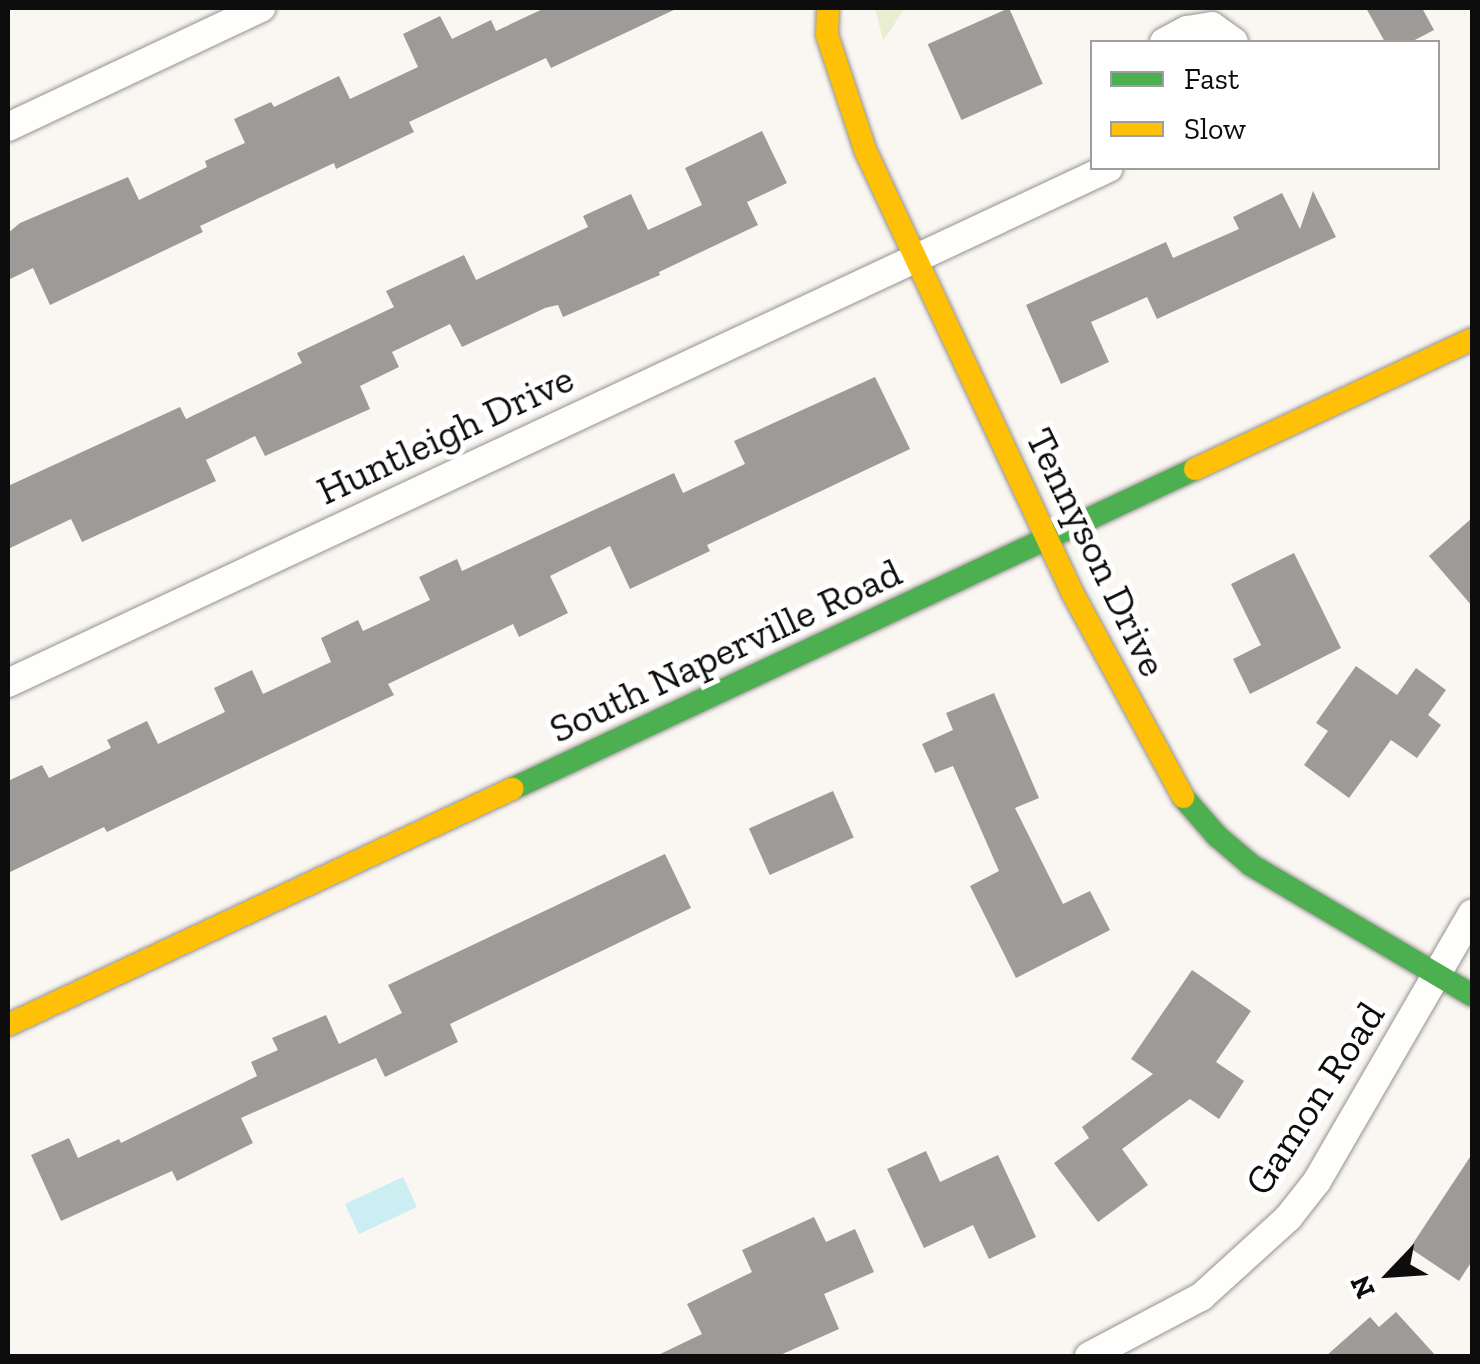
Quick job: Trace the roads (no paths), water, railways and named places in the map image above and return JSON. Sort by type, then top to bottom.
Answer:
[{"type":"main road","name":"Tennyson Drive","points":[[828,8],[827,35],[850,109],[1047,540],[1155,755],[1190,808],[1251,865],[1472,995]]},
{"type":"main road","name":"South Naperville Road","points":[[8,1025],[1472,338]]},
{"type":"street","points":[[8,127],[261,8]]},
{"type":"street","points":[[1168,40],[1187,30],[1212,26],[1231,40]]},
{"type":"street","name":"Huntleigh Drive","points":[[8,683],[1105,170]]},
{"type":"street","name":"Gamon Road","points":[[1090,1356],[1201,1297],[1288,1218],[1317,1181],[1472,914]]},
{"type":"water","points":[[403,1177],[417,1207],[359,1234],[345,1204]]}]
